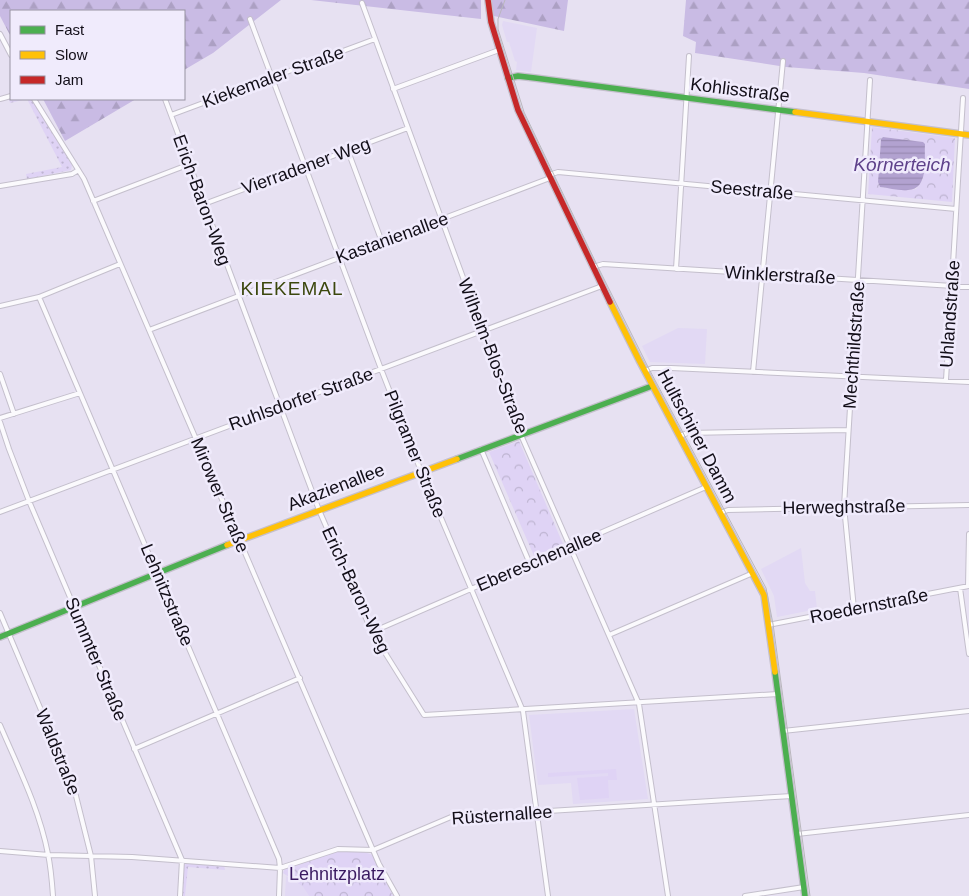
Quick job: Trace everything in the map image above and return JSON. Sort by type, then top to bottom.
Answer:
[{"type":"street","name":"Hultschiner Damm","points":[[488,0],[499,50],[518,110],[652,386],[764,594],[805,896]]},
{"type":"street","name":"Wilhelm-Blos-Straße","points":[[362,3],[521,434],[639,704],[668,896]]},
{"type":"street","name":"Pilgramer Straße","points":[[250,18],[421,472],[523,710],[548,896]]},
{"type":"street","points":[[0,34],[10,53]]},
{"type":"street","name":"Kiekemaler Straße","points":[[171,115],[375,39]]},
{"type":"street","points":[[393,89],[499,50]]},
{"type":"street","points":[[676,269],[689,56]]},
{"type":"street","points":[[753,372],[783,61]]},
{"type":"street","name":"Kohlisstraße","points":[[508,78],[516,76],[535,78],[969,135]]},
{"type":"street","name":"Mechthildstraße","points":[[854,608],[844,506],[870,80]]},
{"type":"street","name":"Uhlandstraße","points":[[946,380],[963,98]]},
{"type":"street","name":"Mirower Straße","points":[[35,100],[77,171],[84,179],[373,850],[397,896]]},
{"type":"street","name":"Erich-Baron-Weg","points":[[165,100],[319,510],[372,632],[424,715],[639,704],[778,694]]},
{"type":"street","name":"Vierradener Weg","points":[[204,204],[408,128]]},
{"type":"street","points":[[348,151],[382,242]]},
{"type":"street","points":[[93,201],[190,164]]},
{"type":"street","points":[[0,186],[72,174],[77,171]]},
{"type":"street","name":"Seestraße","points":[[550,177],[558,172],[956,209]]},
{"type":"street","name":"Kastanienallee","points":[[149,330],[442,220],[550,177]]},
{"type":"street","points":[[0,306],[39,298],[120,264]]},
{"type":"street","name":"Winklerstraße","points":[[593,267],[603,264],[969,286]]},
{"type":"street","name":"Ruhlsdorfer Straße","points":[[0,512],[602,286]]},
{"type":"street","name":"Lehnitzstraße","points":[[39,298],[279,859],[279,896]]},
{"type":"street","points":[[645,371],[652,368],[662,368],[969,382]]},
{"type":"street","points":[[0,374],[14,414]]},
{"type":"street","name":"Akazienallee","points":[[0,637],[240,540],[652,386]]},
{"type":"street","points":[[0,418],[80,393]]},
{"type":"street","name":"Summter Straße","points":[[0,422],[8,449],[29,501],[182,860],[180,896]]},
{"type":"street","points":[[679,436],[688,433],[848,430]]},
{"type":"street","points":[[481,449],[530,564]]},
{"type":"street","name":"Ebereschenallee","points":[[372,632],[706,487]]},
{"type":"street","name":"Herweghstraße","points":[[720,513],[727,510],[844,506],[969,505]]},
{"type":"street","points":[[969,534],[969,586]]},
{"type":"street","points":[[609,635],[753,573]]},
{"type":"street","name":"Roedernstraße","points":[[768,625],[969,586]]},
{"type":"street","points":[[960,588],[969,654]]},
{"type":"street","name":"Waldstraße","points":[[0,613],[74,788],[91,856],[95,896]]},
{"type":"street","points":[[134,749],[300,678]]},
{"type":"street","points":[[783,731],[969,710]]},
{"type":"street","points":[[0,727],[28,788],[41,827],[49,855],[53,896]]},
{"type":"street","name":"Rüsternallee","points":[[0,851],[49,855],[131,856],[280,868],[338,849],[373,850],[451,817],[792,796]]},
{"type":"street","points":[[797,834],[969,815]]},
{"type":"street","points":[[745,896],[804,887]]},
{"type":"shaded area","points":[[503,21],[537,28],[531,72],[516,70],[517,62],[509,42],[507,42],[502,25]]},
{"type":"shaded area","points":[[678,328],[707,329],[705,364],[650,362],[642,346]]},
{"type":"shaded area","points":[[801,548],[805,583],[810,591],[815,591],[817,609],[777,617],[774,596],[761,569]]},
{"type":"shaded area","points":[[634,709],[648,799],[573,804],[571,783],[538,785],[529,715]]},
{"type":"shaded area","points":[[286,876],[303,887],[309,896],[285,896]]},
{"type":"green space","points":[[0,0],[281,0],[213,53],[185,69],[185,10],[10,10],[10,35],[0,16]]},
{"type":"green space","points":[[311,0],[481,0],[481,19]]},
{"type":"green space","points":[[491,0],[568,0],[564,31],[494,16]]},
{"type":"green space","points":[[686,0],[969,0],[969,89],[864,73],[786,67],[695,53],[696,42],[683,36]]},
{"type":"green space","points":[[10,100],[23,100],[10,103]]},
{"type":"green space","points":[[28,100],[33,100],[72,165],[71,170],[27,179],[26,174],[62,167]]},
{"type":"green space","points":[[44,100],[134,100],[65,141]]},
{"type":"green space","points":[[872,127],[955,138],[952,202],[868,194]],"holes":[[[883,137],[925,144],[923,179],[916,189],[880,187],[878,182],[881,139]]]},
{"type":"green space","points":[[519,441],[563,544],[534,556],[489,452]]},
{"type":"green space","points":[[616,769],[617,780],[608,780],[609,798],[580,800],[577,778],[608,776],[608,773],[548,777],[548,773]]},
{"type":"green space","name":"Lehnitzplatz","points":[[338,851],[364,852],[373,855],[393,896],[309,896],[303,887],[283,873],[285,868]]},
{"type":"green space","points":[[186,863],[224,865],[225,870],[188,867],[185,896],[181,896],[184,866]]},
{"type":"water","name":"Körnerteich","points":[[883,137],[923,142],[925,144],[924,173],[919,185],[915,188],[901,190],[880,187],[878,182],[881,139]]},
{"type":"tram line","points":[[505,0],[498,19],[498,29],[524,112],[649,369],[766,588],[773,624],[810,896]]},
{"type":"traffic: fast","points":[[508,78],[518,76],[535,78],[795,112]]},
{"type":"traffic: fast","points":[[457,459],[652,386]]},
{"type":"traffic: fast","points":[[0,637],[227,545]]},
{"type":"traffic: fast","points":[[775,672],[805,896]]},
{"type":"traffic: slow","points":[[795,112],[969,135]]},
{"type":"traffic: slow","points":[[610,302],[764,595],[775,672]]},
{"type":"traffic: slow","points":[[227,545],[457,459]]},
{"type":"traffic: jam","points":[[488,0],[491,22],[518,110],[610,302]]},
{"type":"district","name":"KIEKEMAL","points":[[292,288]]}]
